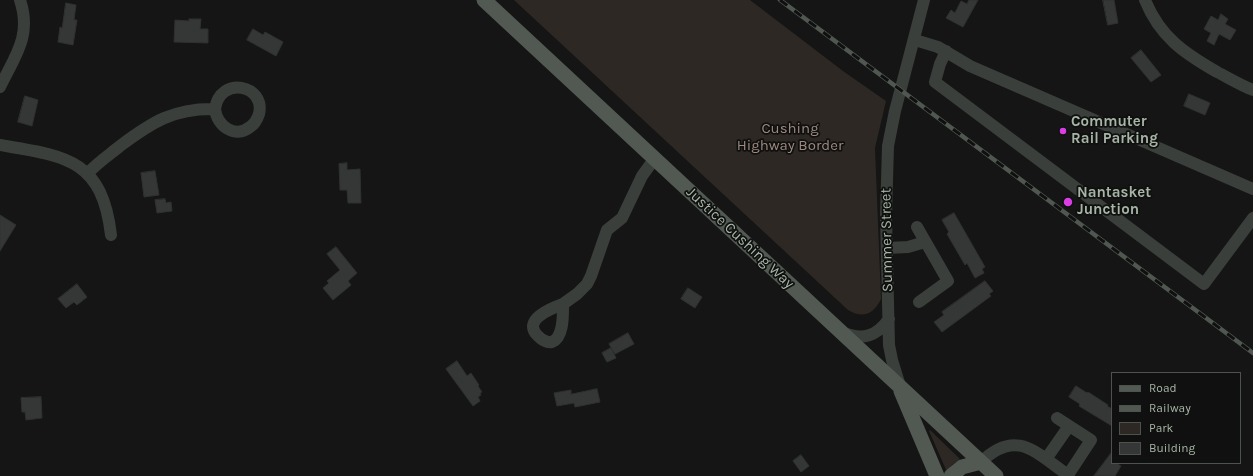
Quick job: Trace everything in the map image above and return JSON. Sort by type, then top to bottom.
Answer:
[{"type":"main road","name":"Justice Cushing Way","points":[[484,0],[996,476]]},
{"type":"main road","name":"Summer Street","points":[[900,386],[937,476]]},
{"type":"main road","points":[[951,476],[962,467],[981,462]]},
{"type":"street","points":[[0,87],[17,55],[24,34],[24,15],[20,0]]},
{"type":"street","name":"Summer Street","points":[[900,386],[889,345],[886,181],[889,137],[924,0]]},
{"type":"street","points":[[1145,0],[1152,16],[1172,42],[1199,62],[1253,90]]},
{"type":"street","points":[[915,40],[946,51],[970,66],[1253,189]]},
{"type":"street","points":[[946,51],[940,64],[935,82],[1204,284],[1253,218]]},
{"type":"street","points":[[87,174],[99,162],[133,136],[158,121],[184,111],[215,109]]},
{"type":"street","points":[[0,145],[64,158],[75,164],[87,174],[95,184],[104,201],[109,216],[112,235]]},
{"type":"street","points":[[563,304],[577,294],[587,284],[607,230],[622,218],[633,192],[655,158]]},
{"type":"street","points":[[917,227],[948,281],[919,302]]},
{"type":"street","points":[[887,248],[908,247],[925,242]]},
{"type":"street","points":[[843,333],[862,337],[871,335],[884,326],[889,319]]},
{"type":"street","points":[[981,462],[997,449],[1002,447],[1014,446],[1030,448],[1068,475],[1092,440],[1057,418]]},
{"type":"street","points":[[1046,459],[1069,426]]},
{"type":"green space","name":"Cushing Highway Border","points":[[514,0],[750,0],[843,71],[886,101],[875,148],[881,299],[875,308],[868,314],[853,313],[848,310]]},
{"type":"green space","points":[[930,430],[960,459],[952,465],[947,472],[929,431]]},
{"type":"building","points":[[969,0],[978,0],[963,27],[946,18],[951,10],[955,13],[961,1],[967,4]]},
{"type":"building","points":[[1103,0],[1114,0],[1118,23],[1108,25]]},
{"type":"building","points":[[66,3],[76,5],[74,20],[77,20],[73,45],[58,42]]},
{"type":"building","points":[[1221,14],[1228,19],[1225,24],[1236,30],[1230,40],[1219,34],[1214,45],[1207,41],[1211,33],[1204,29],[1211,16],[1218,20]]},
{"type":"building","points":[[189,19],[201,19],[200,29],[208,29],[208,43],[174,42],[175,20],[189,21]]},
{"type":"building","points":[[253,29],[263,35],[265,32],[283,42],[276,56],[247,40]]},
{"type":"building","points":[[1141,50],[1161,75],[1151,82],[1131,58]]},
{"type":"building","points":[[1189,94],[1210,103],[1205,115],[1184,106]]},
{"type":"building","points":[[25,96],[38,100],[32,126],[18,122]]},
{"type":"building","points":[[347,163],[347,170],[360,169],[361,203],[348,203],[347,190],[340,190],[339,164]]},
{"type":"building","points":[[155,171],[159,195],[144,197],[141,173]]},
{"type":"building","points":[[165,199],[166,203],[171,202],[172,211],[157,213],[155,200]]},
{"type":"building","points":[[954,213],[985,267],[982,269],[984,273],[975,278],[967,263],[965,265],[947,234],[949,232],[942,220]]},
{"type":"building","points":[[0,215],[16,225],[0,251]]},
{"type":"building","points":[[336,247],[357,273],[348,281],[351,285],[333,300],[323,288],[329,283],[327,281],[340,270],[327,254]]},
{"type":"building","points":[[985,281],[993,291],[989,294],[991,296],[942,332],[934,322],[944,315],[942,312]]},
{"type":"building","points":[[77,284],[87,297],[77,305],[74,302],[66,308],[58,299]]},
{"type":"building","points":[[688,288],[702,297],[695,308],[681,299]]},
{"type":"building","points":[[628,333],[634,344],[615,354],[609,344]]},
{"type":"building","points":[[611,348],[616,358],[607,362],[602,353]]},
{"type":"building","points":[[457,361],[467,376],[471,373],[482,392],[478,397],[480,401],[473,406],[446,369]]},
{"type":"building","points":[[1076,386],[1108,405],[1107,406],[1111,408],[1111,425],[1079,406],[1080,404],[1069,397]]},
{"type":"building","points":[[597,389],[600,402],[575,407],[574,403],[557,406],[554,393],[571,390],[571,394]]},
{"type":"building","points":[[41,397],[42,418],[26,420],[25,412],[22,412],[21,398]]},
{"type":"building","points":[[1111,453],[1111,464],[1118,464],[1121,466],[1115,476],[1094,476]]},
{"type":"building","points":[[801,455],[809,466],[801,472],[793,461]]},
{"type":"railway","points":[[780,0],[1253,353]]},
{"type":"place","name":"Commuter Rail Parking","points":[[1063,131]]},
{"type":"place","name":"Nantasket Junction","points":[[1068,202]]}]
